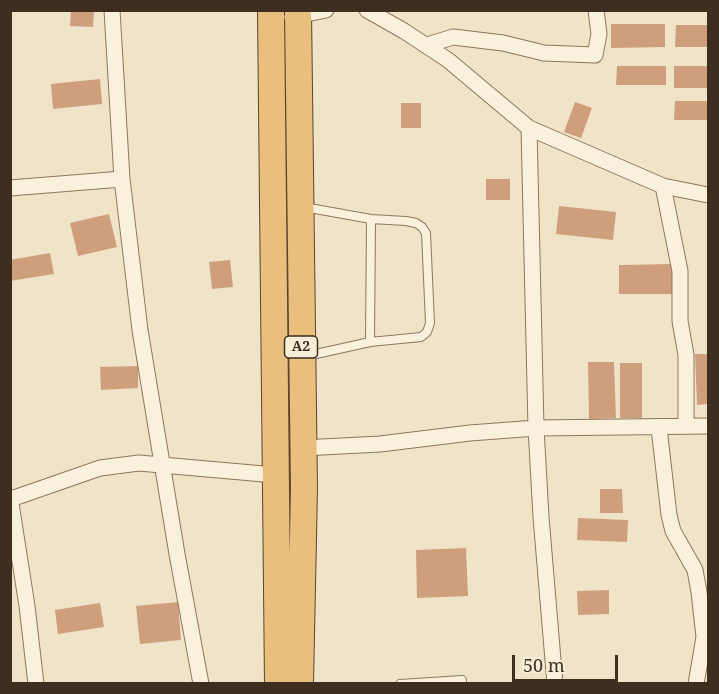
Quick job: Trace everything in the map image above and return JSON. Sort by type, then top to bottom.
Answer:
[{"type":"highway","name":"A2","points":[[271,14],[278,684]]},
{"type":"highway","name":"A2","points":[[298,14],[303,448],[300,684]]},
{"type":"street","points":[[112,10],[122,179],[140,330],[201,684]]},
{"type":"street","points":[[271,14],[298,14],[326,10]]},
{"type":"street","points":[[367,10],[448,60],[529,128],[663,186],[708,195]]},
{"type":"street","points":[[427,45],[453,37],[503,43],[544,53],[596,55],[599,34],[596,10]]},
{"type":"street","points":[[529,128],[536,428],[555,684]]},
{"type":"street","points":[[10,188],[122,179]]},
{"type":"street","points":[[663,186],[680,271],[680,321],[686,355],[686,426]]},
{"type":"street","points":[[303,448],[380,444],[470,432],[536,428],[708,426]]},
{"type":"street","points":[[659,428],[669,515],[673,531],[695,570],[699,592],[704,637],[696,684]]},
{"type":"street","points":[[36,684],[11,498],[100,468],[139,463],[275,475]]},
{"type":"lane","points":[[300,206],[371,219],[406,221],[422,227],[426,233],[430,323],[427,332],[420,337],[370,342],[302,358]]},
{"type":"lane","points":[[370,342],[371,219]]},
{"type":"lane","points":[[400,684],[462,680]]},
{"type":"building","points":[[71,10],[94,10],[93,27],[70,26]]},
{"type":"building","points":[[611,24],[665,24],[665,47],[611,48]]},
{"type":"building","points":[[676,25],[708,25],[708,47],[675,47]]},
{"type":"building","points":[[617,66],[666,66],[666,85],[616,85]]},
{"type":"building","points":[[674,66],[708,66],[708,88],[674,88]]},
{"type":"building","points":[[100,79],[102,104],[53,109],[51,84]]},
{"type":"building","points":[[675,101],[708,101],[708,120],[674,120]]},
{"type":"building","points":[[575,102],[592,108],[581,138],[564,132]]},
{"type":"building","points":[[401,103],[421,103],[421,128],[401,128]]},
{"type":"building","points":[[486,179],[510,179],[510,200],[486,200]]},
{"type":"building","points":[[559,206],[616,212],[613,240],[556,234]]},
{"type":"building","points":[[109,214],[117,247],[78,256],[70,223]]},
{"type":"building","points":[[50,253],[54,274],[10,281],[10,260]]},
{"type":"building","points":[[230,260],[233,287],[212,289],[209,262]]},
{"type":"building","points":[[672,264],[673,294],[619,294],[619,265]]},
{"type":"building","points":[[695,354],[708,354],[708,404],[697,405]]},
{"type":"building","points":[[588,362],[614,362],[616,418],[589,419]]},
{"type":"building","points":[[620,363],[642,363],[642,418],[620,418]]},
{"type":"building","points":[[138,366],[138,388],[101,390],[100,367]]},
{"type":"building","points":[[600,489],[622,489],[623,513],[600,513]]},
{"type":"building","points":[[578,518],[628,520],[627,542],[577,540]]},
{"type":"building","points":[[466,548],[468,596],[417,598],[416,550]]},
{"type":"building","points":[[609,590],[609,614],[578,615],[577,591]]},
{"type":"building","points":[[178,602],[181,640],[140,644],[136,606]]},
{"type":"building","points":[[100,603],[104,627],[58,634],[55,610]]}]
